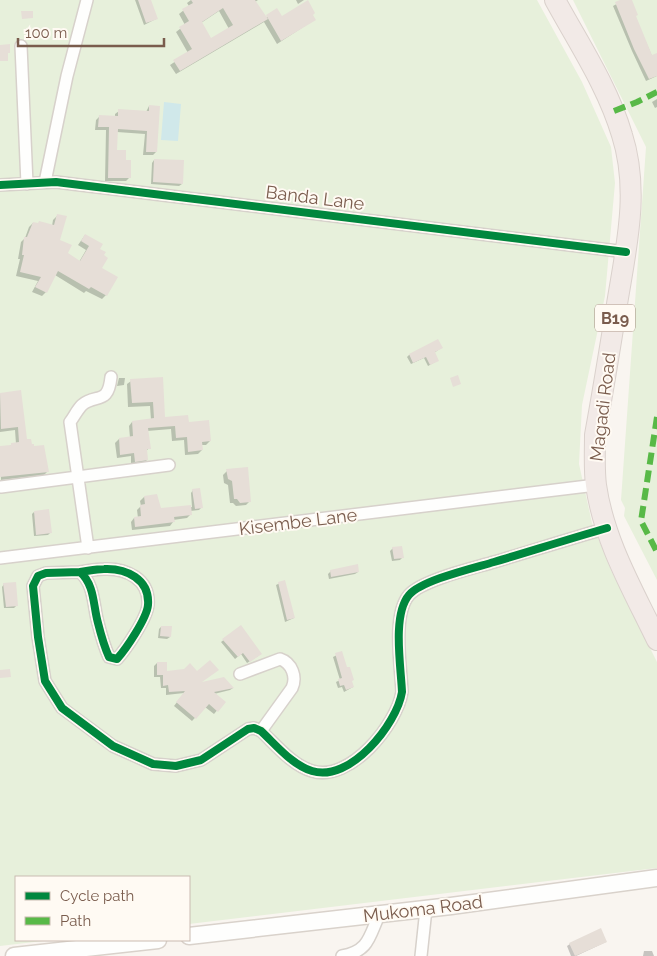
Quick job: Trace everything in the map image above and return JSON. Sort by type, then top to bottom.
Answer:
[{"type":"highway","name":"Magadi Road","points":[[555,0],[600,80],[614,110],[623,137],[630,175],[631,206],[626,252],[595,435],[594,462],[596,485],[615,552],[657,640]]},
{"type":"street","points":[[45,182],[87,0]]},
{"type":"street","points":[[22,46],[27,184]]},
{"type":"street","name":"Banda Lane","points":[[0,185],[56,182],[626,252]]},
{"type":"street","points":[[88,548],[70,422],[82,405],[102,397],[107,392],[111,377]]},
{"type":"street","points":[[1,487],[170,465]]},
{"type":"street","name":"Kisembe Lane","points":[[0,558],[596,485]]},
{"type":"street","points":[[80,572],[87,578],[92,591],[97,622],[109,656],[118,659],[132,640],[148,607],[144,586],[136,576],[115,569],[46,573],[38,576],[33,586],[45,681],[62,708],[113,746],[152,764],[176,766],[201,760],[248,729],[254,728],[261,731],[299,766],[313,772],[326,772],[348,766],[364,755],[388,726],[401,700],[400,622],[403,608],[409,595],[421,586],[454,574],[607,528]]},
{"type":"street","points":[[240,674],[280,659],[285,661],[294,676],[295,683],[292,688],[261,731]]},
{"type":"street","name":"Mukoma Road","points":[[190,936],[379,915],[657,878]]},
{"type":"street","points":[[421,956],[426,909]]},
{"type":"street","points":[[342,956],[358,952],[365,946],[379,915]]},
{"type":"street","points":[[14,956],[149,941]]},
{"type":"green space","points":[[0,0],[537,0],[582,82],[611,147],[615,183],[605,296],[582,405],[579,464],[592,523],[611,570],[657,662],[657,868],[190,924],[190,876],[15,876],[15,941],[42,941],[0,946]]},
{"type":"green space","points":[[573,0],[657,0],[657,580],[624,516],[625,508],[621,500],[646,147]]},
{"type":"water","points":[[164,102],[181,104],[178,141],[161,140]]},
{"type":"building","points":[[138,0],[151,0],[158,19],[146,23]]},
{"type":"building","points":[[191,0],[255,0],[268,19],[180,71],[173,60],[192,49],[179,27],[189,21],[182,9],[193,3]],"holes":[[[223,8],[233,25],[211,38],[202,22]]]},
{"type":"building","points":[[308,0],[315,13],[313,15],[316,20],[281,41],[266,15],[277,8],[282,16]]},
{"type":"building","points":[[632,0],[638,15],[636,16],[652,55],[657,53],[657,76],[649,79],[634,49],[615,2]]},
{"type":"building","points":[[21,11],[33,11],[33,18],[22,19]]},
{"type":"building","points":[[10,44],[8,61],[0,61],[0,45]]},
{"type":"building","points":[[149,105],[160,106],[157,152],[146,152],[147,131],[118,129],[117,150],[126,150],[126,160],[131,160],[131,178],[108,178],[109,127],[98,127],[99,115],[118,116],[118,109],[149,111]]},
{"type":"building","points":[[154,159],[184,160],[183,184],[153,182]]},
{"type":"building","points":[[57,214],[67,216],[60,240],[72,245],[68,253],[80,261],[89,246],[81,241],[85,234],[103,244],[100,249],[106,252],[104,255],[108,258],[102,268],[118,277],[107,296],[91,287],[89,289],[58,271],[47,293],[35,287],[41,277],[20,272],[24,255],[22,255],[24,237],[27,237],[33,222],[38,223],[39,221],[54,225]]},
{"type":"building","points":[[438,339],[443,348],[435,352],[439,361],[430,365],[426,357],[413,363],[409,354]]},
{"type":"building","points":[[458,375],[461,384],[453,387],[450,378]]},
{"type":"building","points":[[163,377],[165,417],[188,415],[189,422],[209,420],[211,441],[202,442],[203,450],[188,452],[187,437],[176,438],[175,426],[148,428],[151,449],[147,449],[148,460],[135,462],[134,453],[120,455],[119,438],[133,436],[132,421],[154,418],[153,402],[132,403],[130,379]]},
{"type":"building","points":[[21,390],[27,439],[31,439],[34,446],[44,445],[49,472],[0,477],[0,446],[19,442],[18,427],[1,429],[0,393]]},
{"type":"building","points":[[248,467],[251,502],[240,503],[237,499],[234,499],[232,481],[228,479],[226,469]]},
{"type":"building","points":[[200,488],[203,508],[195,509],[192,489]]},
{"type":"building","points":[[157,494],[161,508],[191,505],[192,515],[174,517],[175,522],[135,527],[134,517],[141,516],[140,505],[145,504],[144,496]]},
{"type":"building","points":[[49,509],[52,533],[36,535],[34,511]]},
{"type":"building","points":[[402,546],[404,558],[394,559],[392,547]]},
{"type":"building","points":[[358,564],[359,572],[331,577],[330,570]]},
{"type":"building","points":[[285,580],[295,618],[287,620],[278,582]]},
{"type":"building","points":[[16,582],[18,606],[6,607],[3,583]]},
{"type":"building","points":[[241,625],[262,654],[250,662],[243,653],[238,657],[222,639]]},
{"type":"building","points":[[161,626],[172,626],[171,637],[160,636]]},
{"type":"building","points":[[342,651],[354,680],[352,681],[354,687],[346,690],[344,685],[340,686],[338,679],[342,678],[335,653]]},
{"type":"building","points":[[210,660],[219,670],[202,682],[224,677],[234,688],[214,692],[226,702],[218,712],[209,704],[196,719],[176,702],[185,691],[169,692],[168,685],[163,686],[163,675],[157,675],[157,662],[167,662],[167,671],[184,669],[190,663],[197,671]]},
{"type":"building","points":[[10,669],[11,677],[0,678],[0,670]]},
{"type":"building","points":[[601,928],[607,942],[575,956],[569,943]]},
{"type":"marked path","points":[[614,111],[657,92]]},
{"type":"marked path","points":[[657,417],[641,521],[657,552]]},
{"type":"cycle path","points":[[0,185],[56,182],[626,252]]},
{"type":"cycle path","points":[[80,572],[112,569],[128,573],[141,582],[145,588],[148,596],[148,605],[140,625],[121,654],[117,659],[109,657],[100,632],[91,589],[85,577],[80,572],[46,573],[38,576],[33,586],[45,681],[62,708],[113,746],[153,764],[176,766],[201,760],[248,729],[254,728],[261,731],[298,764],[312,771],[327,772],[341,768],[356,760],[369,748],[391,720],[398,705],[402,692],[399,628],[404,604],[409,595],[425,584],[449,575],[607,528]]}]
